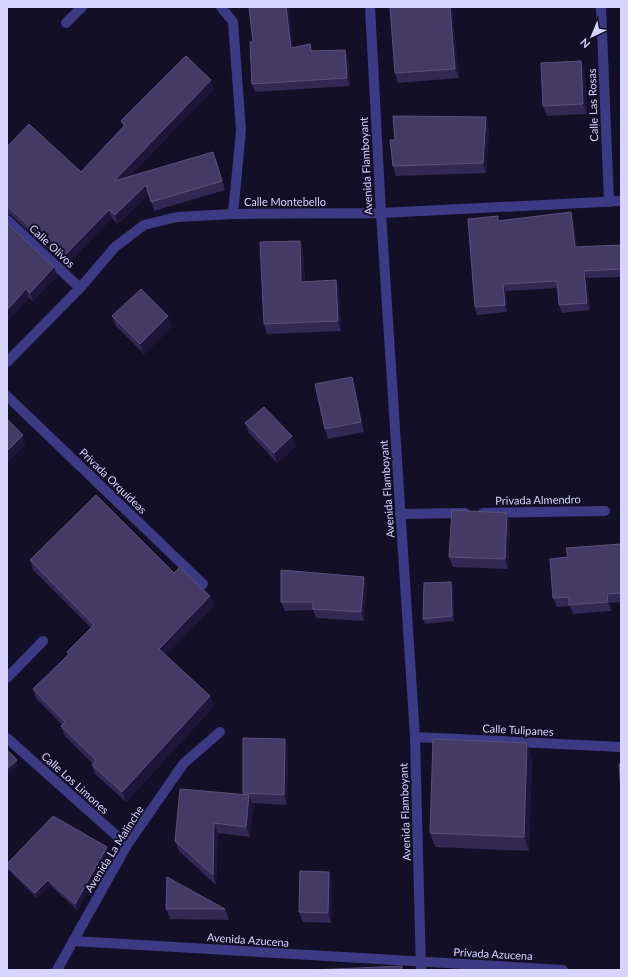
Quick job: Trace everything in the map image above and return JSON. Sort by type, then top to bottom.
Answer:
[{"type":"street","points":[[66,23],[82,7]]},
{"type":"street","points":[[221,7],[233,22],[241,130],[233,214]]},
{"type":"street","name":"Avenida Flamboyant","points":[[370,7],[381,213],[415,737],[421,966]]},
{"type":"street","name":"Calle Las Rosas","points":[[601,7],[609,202]]},
{"type":"street","name":"Calle Montebello","points":[[7,362],[80,288],[115,246],[144,225],[177,217],[233,214],[381,213],[621,201]]},
{"type":"street","name":"Calle Olivos","points":[[7,220],[80,288]]},
{"type":"street","name":"Privada Orquídeas","points":[[7,396],[203,584]]},
{"type":"street","name":"Privada Almendro","points":[[400,514],[605,511]]},
{"type":"street","points":[[7,678],[43,641]]},
{"type":"street","name":"Avenida La Malinche","points":[[57,970],[127,845],[184,763],[220,732]]},
{"type":"street","name":"Calle Tulipanes","points":[[415,737],[621,747]]},
{"type":"street","name":"Calle Los Limones","points":[[7,738],[127,845]]},
{"type":"street","name":"Avenida Azucena","points":[[73,941],[421,966]]},
{"type":"street","name":"Privada Azucena","points":[[421,966],[563,970]]},
{"type":"building","points":[[249,7],[286,7],[291,48],[310,44],[311,51],[345,50],[347,78],[252,84],[250,42],[253,42]]},
{"type":"building","points":[[390,7],[450,7],[455,69],[395,73]]},
{"type":"building","points":[[186,56],[211,80],[114,181],[213,152],[222,181],[151,202],[146,185],[115,215],[109,210],[63,257],[7,206],[7,147],[29,124],[81,172],[125,125],[121,121]]},
{"type":"building","points":[[581,61],[583,104],[543,106],[541,63]]},
{"type":"building","points":[[393,116],[486,117],[483,163],[393,166],[390,140],[395,140]]},
{"type":"building","points":[[571,212],[575,247],[621,245],[621,269],[584,271],[587,303],[559,305],[557,281],[503,284],[505,305],[475,307],[468,219],[498,216],[498,221]]},
{"type":"building","points":[[7,223],[54,267],[30,293],[26,289],[7,310]]},
{"type":"building","points":[[300,241],[301,282],[336,280],[338,321],[264,324],[260,242]]},
{"type":"building","points":[[141,289],[168,316],[140,344],[112,316]]},
{"type":"building","points":[[352,377],[361,422],[325,429],[315,384]]},
{"type":"building","points":[[264,407],[292,436],[274,453],[245,423]]},
{"type":"building","points":[[7,419],[23,435],[7,451]]},
{"type":"building","points":[[96,495],[174,573],[180,567],[210,596],[159,649],[210,696],[122,792],[92,765],[96,760],[61,726],[65,722],[33,689],[69,654],[67,652],[94,625],[30,560]]},
{"type":"building","points":[[452,510],[507,513],[505,559],[449,557]]},
{"type":"building","points":[[621,544],[621,593],[607,594],[608,602],[569,605],[569,597],[553,598],[550,559],[568,557],[566,548]]},
{"type":"building","points":[[281,570],[364,577],[361,612],[313,609],[313,602],[281,602]]},
{"type":"building","points":[[451,582],[452,616],[423,619],[424,583]]},
{"type":"building","points":[[243,738],[285,739],[284,795],[243,793]]},
{"type":"building","points":[[433,739],[527,743],[524,837],[430,833]]},
{"type":"building","points":[[7,750],[17,760],[7,769]]},
{"type":"building","points":[[619,764],[621,764],[621,793]]},
{"type":"building","points":[[180,789],[249,795],[246,827],[214,823],[213,875],[175,841]]},
{"type":"building","points":[[53,816],[107,847],[75,904],[48,880],[35,893],[7,866],[7,864]]},
{"type":"building","points":[[300,871],[329,872],[328,913],[299,912]]},
{"type":"building","points":[[167,877],[225,909],[166,909]]},
{"type":"building","points":[[402,966],[402,970],[311,970]]}]
